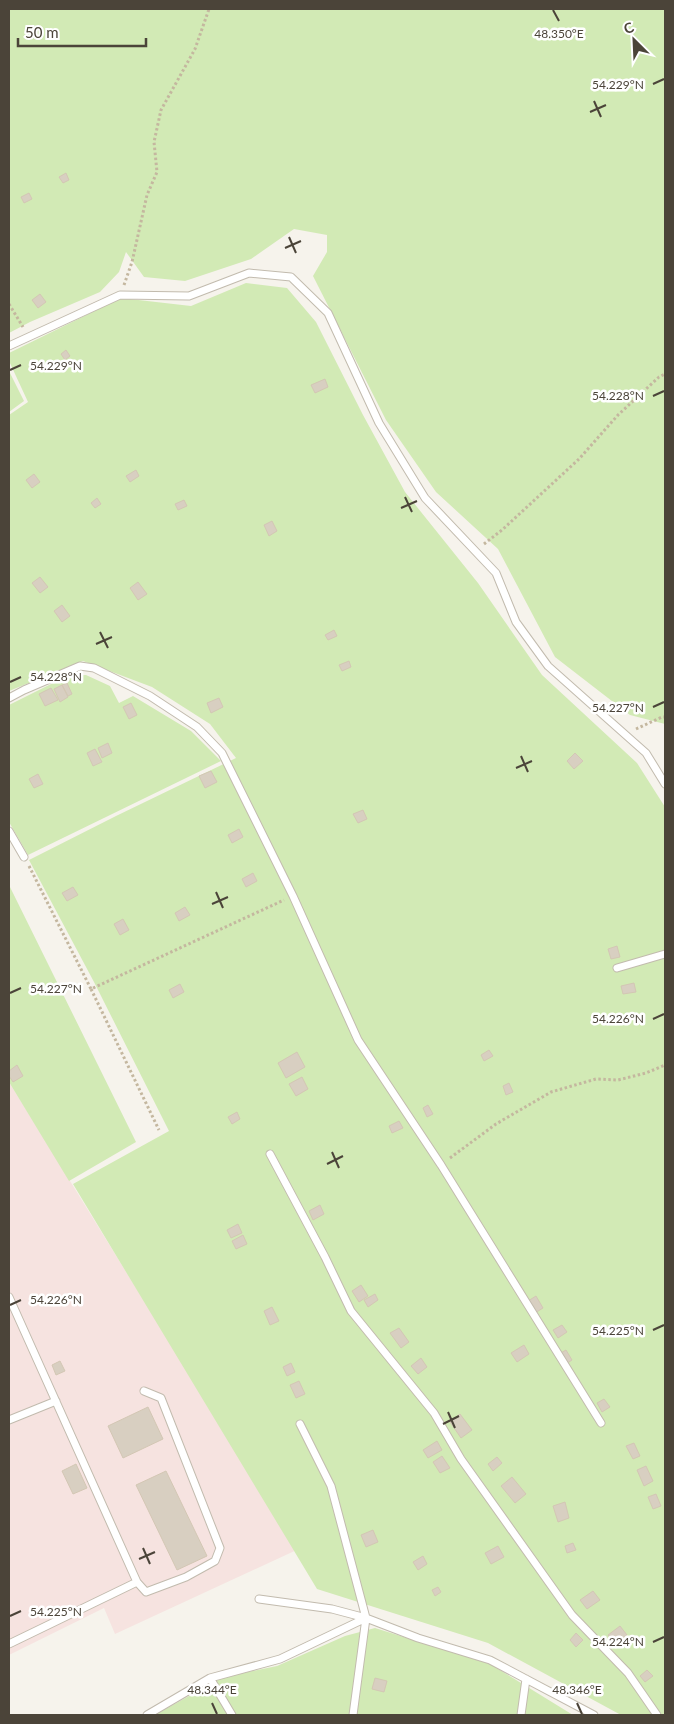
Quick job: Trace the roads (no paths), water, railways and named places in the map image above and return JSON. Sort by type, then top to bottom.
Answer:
[{"type":"lane","points":[[9,346],[120,295],[189,296],[249,272],[291,277],[328,312],[378,423],[425,498],[496,573],[516,622],[548,666],[646,753],[665,784]]},
{"type":"lane","points":[[9,698],[80,666],[94,668],[150,696],[197,727],[222,753],[293,896],[358,1040],[441,1164],[601,1423]]},
{"type":"lane","points":[[9,831],[24,856]]},
{"type":"lane","points":[[617,968],[665,954]]},
{"type":"lane","points":[[270,1154],[325,1257],[351,1311],[434,1412],[461,1459],[572,1615],[628,1674],[657,1715]]},
{"type":"lane","points":[[9,1299],[137,1582],[146,1592],[186,1577],[215,1561],[220,1548],[161,1398],[144,1391]]},
{"type":"lane","points":[[9,1420],[56,1401]]},
{"type":"lane","points":[[300,1424],[331,1486],[366,1618],[353,1715]]},
{"type":"lane","points":[[9,1644],[137,1582]]},
{"type":"lane","points":[[259,1599],[332,1609],[366,1618],[418,1638],[490,1660],[594,1715]]},
{"type":"lane","points":[[147,1715],[210,1678],[280,1659],[366,1618]]},
{"type":"lane","points":[[210,1678],[232,1715]]},
{"type":"lane","points":[[521,1715],[526,1679]]}]
